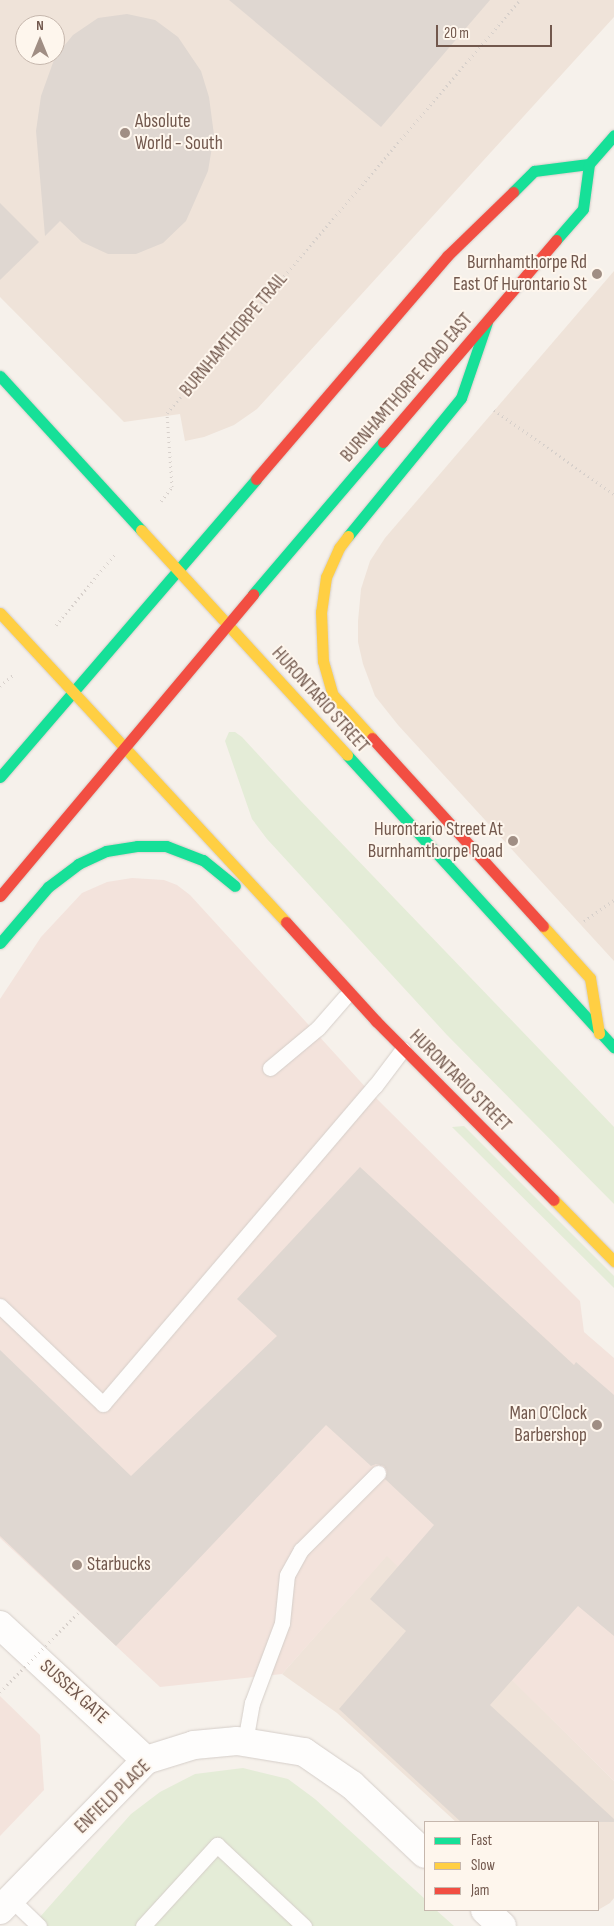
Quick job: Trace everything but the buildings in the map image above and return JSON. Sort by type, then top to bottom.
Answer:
[{"type":"main road","points":[[0,777],[447,256],[534,171],[589,164],[614,135]]},
{"type":"main road","name":"BURNHAMTHORPE ROAD EAST","points":[[0,896],[228,625],[583,209],[589,164]]},
{"type":"main road","points":[[487,322],[461,398],[358,522],[339,548],[326,577],[321,612],[323,661],[334,695],[590,978],[599,1033]]},
{"type":"main road","name":"HURONTARIO STREET","points":[[0,376],[139,526],[599,1033],[614,1047]]},
{"type":"main road","name":"HURONTARIO STREET","points":[[0,614],[126,748],[376,1021],[614,1261]]},
{"type":"main road","points":[[0,943],[48,887],[78,864],[106,851],[136,846],[166,846],[203,860],[246,896]]},
{"type":"main road","points":[[299,954],[332,990],[376,1021]]},
{"type":"street","name":"SUSSEX GATE","points":[[0,1625],[146,1760]]},
{"type":"street","name":"ENFIELD PLACE","points":[[5,1904],[146,1760],[194,1745],[245,1742],[304,1752],[352,1785],[424,1853]]},
{"type":"street","points":[[486,1911],[502,1926]]},
{"type":"lane","points":[[270,1068],[318,1028],[344,998]]},
{"type":"lane","points":[[1,1309],[103,1404],[375,1086],[403,1049]]},
{"type":"lane","points":[[245,1742],[252,1703],[282,1623],[287,1575],[301,1550],[378,1473]]},
{"type":"lane","points":[[142,1926],[217,1845],[304,1926]]},
{"type":"lane","points":[[5,1904],[39,1926]]},
{"type":"path","name":"BURNHAMTHORPE TRAIL","points":[[0,686],[18,670],[172,487],[167,412],[520,0]]},
{"type":"path","points":[[492,408],[614,494]]},
{"type":"path","points":[[583,922],[614,900]]},
{"type":"path","points":[[0,1692],[80,1612]]},
{"type":"shaded area","points":[[0,0],[614,0],[614,17],[257,409],[234,425],[204,437],[185,441],[180,414],[124,422],[0,297]]},
{"type":"shaded area","points":[[614,271],[614,961],[398,725],[375,696],[363,664],[358,642],[358,621],[361,589],[370,561],[385,538]]},
{"type":"shaded area","points":[[132,878],[164,880],[177,885],[190,895],[369,1091],[580,1301],[584,1332],[614,1358],[614,1781],[387,1556],[282,1674],[160,1687],[0,1538],[0,999],[41,937],[82,893],[107,882]]},
{"type":"shaded area","points":[[387,1555],[614,1781],[614,1898],[610,1903],[599,1909],[599,1821],[455,1821],[337,1713],[282,1674]]},
{"type":"shaded area","points":[[0,1696],[40,1735],[44,1790],[0,1836]]},
{"type":"green space","points":[[229,732],[235,732],[242,737],[300,800],[614,1127],[614,1204],[447,1035],[267,839],[252,819],[225,741]]},
{"type":"green space","points":[[464,1126],[614,1276],[614,1288],[452,1127]]},
{"type":"green space","points":[[243,1768],[288,1779],[315,1799],[424,1898],[424,1911],[437,1911],[454,1926],[32,1926],[131,1814],[160,1792],[195,1774]]},
{"type":"traffic: fast","points":[[556,240],[583,209],[589,164],[614,135]]},
{"type":"traffic: fast","points":[[513,192],[534,171],[589,164]]},
{"type":"traffic: fast","points":[[348,536],[461,398],[487,322]]},
{"type":"traffic: fast","points":[[0,376],[141,530]]},
{"type":"traffic: fast","points":[[253,594],[383,442]]},
{"type":"traffic: fast","points":[[0,777],[256,479]]},
{"type":"traffic: fast","points":[[347,755],[614,1047]]},
{"type":"traffic: fast","points":[[0,943],[48,887],[78,864],[106,851],[137,846],[166,846],[203,860],[235,886]]},
{"type":"traffic: slow","points":[[141,530],[347,755]]},
{"type":"traffic: slow","points":[[348,536],[339,548],[326,577],[321,612],[323,661],[333,695],[372,738]]},
{"type":"traffic: slow","points":[[0,613],[286,922]]},
{"type":"traffic: slow","points":[[543,926],[590,978],[599,1033]]},
{"type":"traffic: slow","points":[[554,1200],[614,1261]]},
{"type":"traffic: jam","points":[[256,479],[447,256],[513,192]]},
{"type":"traffic: jam","points":[[383,442],[556,240]]},
{"type":"traffic: jam","points":[[0,896],[253,594]]},
{"type":"traffic: jam","points":[[372,738],[543,926]]},
{"type":"traffic: jam","points":[[286,922],[376,1021],[554,1200]]},
{"type":"place","name":"Absolute World - South","points":[[125,133]]},
{"type":"place","name":"Burnhamthorpe Rd East Of Hurontario St","points":[[597,274]]},
{"type":"place","name":"Hurontario Street At Burnhamthorpe Road","points":[[513,841]]},
{"type":"place","name":"Man O’Clock Barbershop","points":[[597,1425]]},
{"type":"place","name":"Starbucks","points":[[77,1565]]}]
